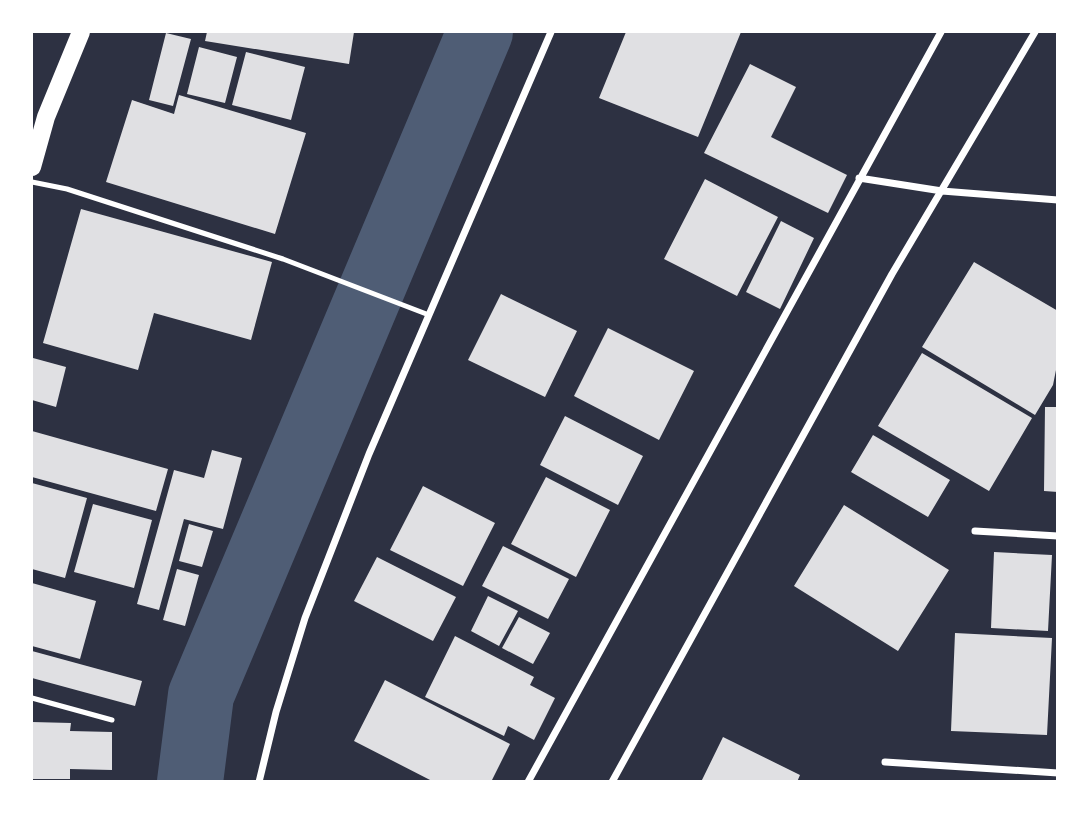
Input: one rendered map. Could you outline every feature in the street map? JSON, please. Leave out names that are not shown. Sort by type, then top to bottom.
[{"type":"main road","points":[[32,167],[46,117],[81,32]]},
{"type":"street","points":[[259,782],[276,712],[305,618],[369,454],[551,32]]},
{"type":"street","points":[[528,782],[941,32]]},
{"type":"street","points":[[612,782],[892,274],[1035,32]]},
{"type":"street","points":[[859,178],[943,191],[1058,200]]},
{"type":"street","points":[[975,531],[1058,536]]},
{"type":"street","points":[[885,762],[1058,773]]},
{"type":"lane","points":[[32,181],[67,189],[283,259],[429,315]]},
{"type":"lane","points":[[32,698],[112,720]]},
{"type":"building","points":[[207,32],[354,32],[349,64],[205,41]]},
{"type":"building","points":[[626,32],[741,32],[698,137],[599,98]]},
{"type":"building","points":[[166,33],[191,39],[173,106],[149,100]]},
{"type":"building","points":[[199,47],[237,57],[225,103],[187,94]]},
{"type":"building","points":[[246,52],[305,67],[291,120],[232,105]]},
{"type":"building","points":[[750,64],[796,87],[771,137],[847,175],[828,213],[704,153]]},
{"type":"building","points":[[179,95],[306,133],[275,234],[106,182],[132,100],[174,114]]},
{"type":"building","points":[[705,179],[778,217],[737,296],[664,259]]},
{"type":"building","points":[[81,209],[272,262],[251,340],[154,313],[138,370],[43,343]]},
{"type":"building","points":[[781,221],[814,238],[780,309],[746,292]]},
{"type":"building","points":[[974,262],[1058,311],[1058,360],[1053,385],[1035,415],[922,347]]},
{"type":"building","points":[[501,294],[577,331],[545,397],[468,360]]},
{"type":"building","points":[[608,328],[694,371],[659,440],[574,396]]},
{"type":"building","points":[[922,353],[1032,418],[989,491],[878,426]]},
{"type":"building","points":[[33,358],[66,367],[56,407],[32,400]]},
{"type":"building","points":[[1045,407],[1058,407],[1058,492],[1044,491]]},
{"type":"building","points":[[565,416],[643,456],[618,505],[540,465]]},
{"type":"building","points":[[32,431],[168,469],[156,511],[32,477]]},
{"type":"building","points":[[873,435],[950,480],[928,517],[851,472]]},
{"type":"building","points":[[212,450],[242,458],[223,529],[184,519],[159,610],[137,604],[174,470],[204,478]]},
{"type":"building","points":[[546,477],[610,510],[576,577],[511,544]]},
{"type":"building","points":[[32,483],[87,498],[65,578],[32,569]]},
{"type":"building","points":[[423,486],[495,523],[463,586],[390,550]]},
{"type":"building","points":[[93,504],[152,520],[134,588],[74,572]]},
{"type":"building","points":[[844,505],[949,570],[898,651],[794,586]]},
{"type":"building","points":[[189,524],[213,531],[202,567],[179,561]]},
{"type":"building","points":[[503,546],[569,579],[548,619],[482,586]]},
{"type":"building","points":[[994,552],[1052,555],[1048,631],[991,628]]},
{"type":"building","points":[[377,557],[456,597],[433,641],[354,601]]},
{"type":"building","points":[[177,569],[199,575],[185,626],[163,620]]},
{"type":"building","points":[[32,583],[96,601],[80,659],[32,646]]},
{"type":"building","points":[[488,596],[518,611],[499,646],[471,631]]},
{"type":"building","points":[[519,617],[550,633],[533,664],[502,648]]},
{"type":"building","points":[[955,633],[1052,638],[1047,735],[951,731]]},
{"type":"building","points":[[455,636],[534,677],[530,685],[555,698],[534,740],[508,726],[504,736],[425,697]]},
{"type":"building","points":[[32,651],[142,681],[135,706],[32,678]]},
{"type":"building","points":[[385,680],[510,744],[491,782],[434,782],[354,741]]},
{"type":"building","points":[[32,722],[71,723],[70,731],[112,732],[112,770],[70,769],[70,779],[32,779]]},
{"type":"building","points":[[723,737],[800,775],[797,782],[701,782]]},
{"type":"waterway","points":[[190,782],[201,695],[480,32]]}]
